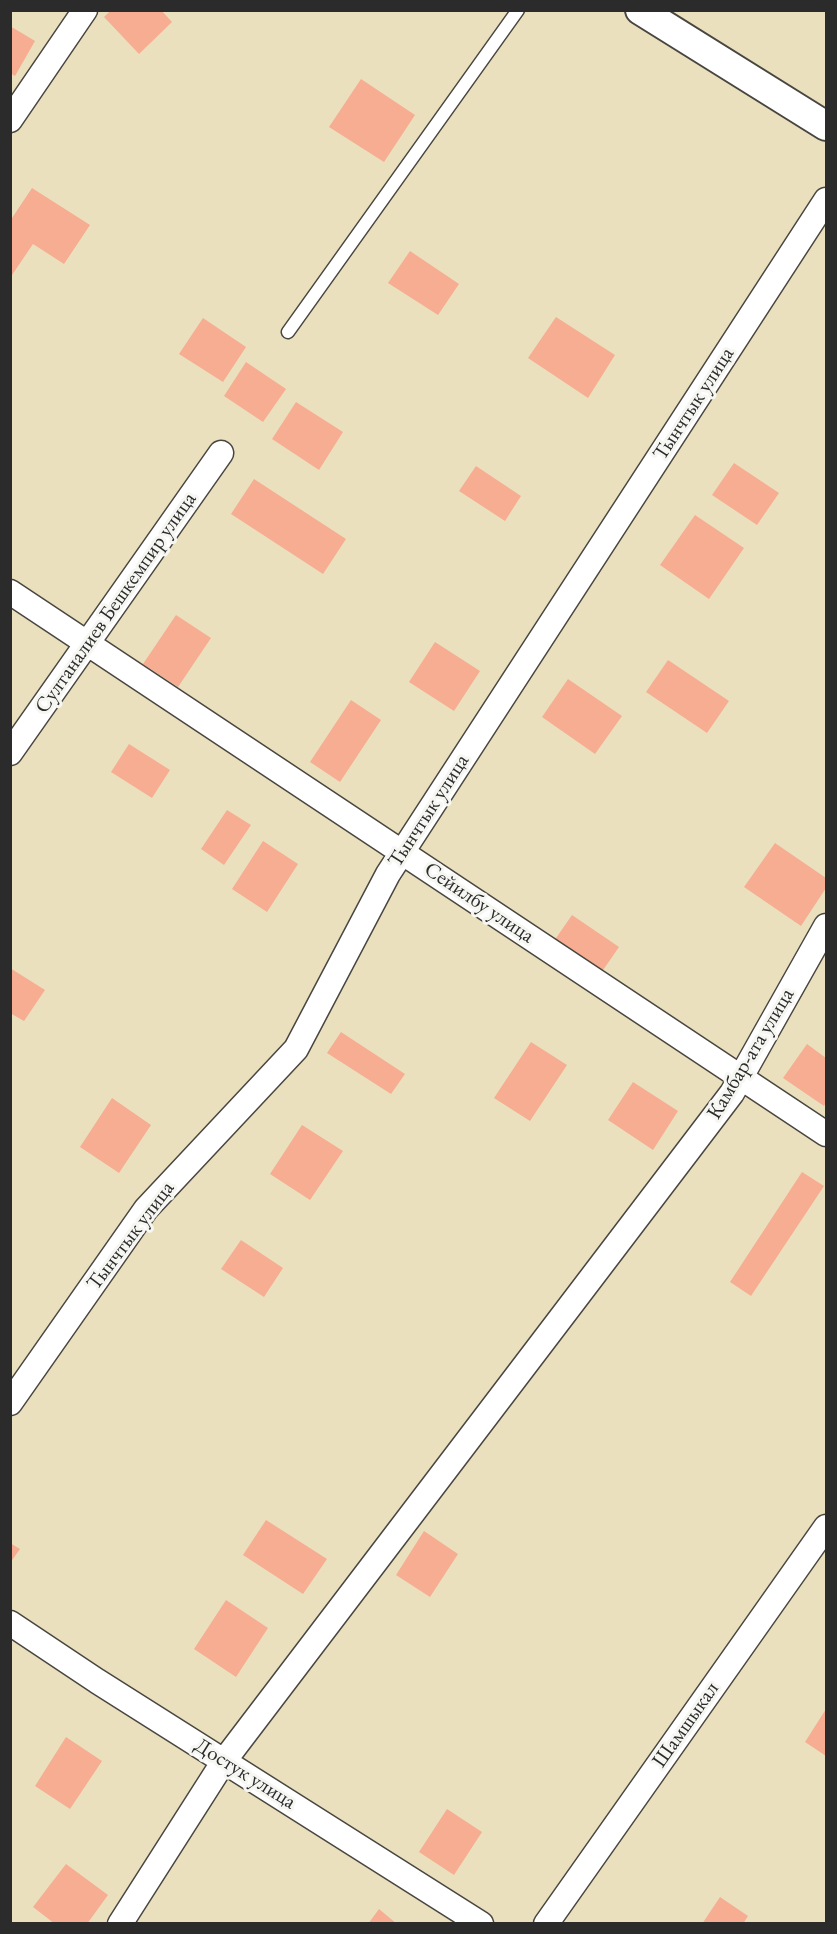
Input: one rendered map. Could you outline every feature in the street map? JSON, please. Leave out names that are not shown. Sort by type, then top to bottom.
[{"type":"street","points":[[10,120],[85,10]]},
{"type":"street","points":[[640,10],[826,126]]},
{"type":"street","name":"Тынчтык улица","points":[[10,1404],[146,1209],[296,1049],[402,852],[826,200]]},
{"type":"street","name":"Султаналиев Бешкемпир улица","points":[[10,753],[221,453]]},
{"type":"street","name":"Сейилбу улица","points":[[10,592],[826,1134]]},
{"type":"street","name":"Камбар-ата улица","points":[[120,1923],[224,1761],[732,1093],[826,926]]},
{"type":"street","name":"Шамшыкал","points":[[546,1923],[826,1527]]},
{"type":"street","name":"Достук улица","points":[[10,1623],[481,1923]]},
{"type":"lane","points":[[288,332],[518,10]]},
{"type":"building","points":[[111,10],[161,10],[172,22],[139,54],[104,17]]},
{"type":"building","points":[[10,26],[35,41],[15,76],[10,73]]},
{"type":"building","points":[[361,79],[415,115],[384,162],[329,127]]},
{"type":"building","points":[[32,188],[90,225],[64,264],[33,244],[10,278],[10,221]]},
{"type":"building","points":[[410,251],[459,284],[438,315],[388,283]]},
{"type":"building","points":[[556,317],[615,355],[588,398],[528,358]]},
{"type":"building","points":[[203,318],[246,347],[223,382],[179,354]]},
{"type":"building","points":[[246,362],[286,389],[263,422],[224,396]]},
{"type":"building","points":[[296,402],[343,432],[319,470],[272,439]]},
{"type":"building","points":[[734,463],[779,493],[757,525],[712,495]]},
{"type":"building","points":[[476,466],[521,496],[505,521],[459,491]]},
{"type":"building","points":[[254,479],[346,539],[323,574],[231,514]]},
{"type":"building","points":[[695,515],[744,548],[709,599],[660,565]]},
{"type":"building","points":[[176,615],[211,638],[178,687],[143,664]]},
{"type":"building","points":[[435,642],[480,671],[454,711],[409,682]]},
{"type":"building","points":[[668,660],[729,701],[707,733],[646,692]]},
{"type":"building","points":[[568,679],[622,716],[595,754],[542,717]]},
{"type":"building","points":[[351,700],[381,720],[340,782],[310,762]]},
{"type":"building","points":[[129,744],[170,770],[152,798],[111,772]]},
{"type":"building","points":[[227,810],[251,825],[224,865],[201,849]]},
{"type":"building","points":[[263,841],[298,864],[267,912],[232,889]]},
{"type":"building","points":[[775,843],[826,878],[826,888],[801,926],[744,887]]},
{"type":"building","points":[[572,915],[619,947],[601,973],[554,941]]},
{"type":"building","points":[[10,968],[45,990],[24,1021],[10,1013]]},
{"type":"building","points":[[341,1032],[405,1074],[391,1094],[327,1053]]},
{"type":"building","points":[[531,1042],[567,1065],[530,1121],[494,1098]]},
{"type":"building","points":[[807,1044],[826,1058],[826,1102],[824,1106],[783,1078]]},
{"type":"building","points":[[633,1082],[678,1111],[653,1150],[608,1120]]},
{"type":"building","points":[[112,1098],[151,1125],[119,1173],[80,1147]]},
{"type":"building","points":[[302,1125],[343,1151],[310,1200],[270,1174]]},
{"type":"building","points":[[802,1172],[824,1186],[751,1296],[730,1282]]},
{"type":"building","points":[[241,1240],[283,1268],[264,1297],[221,1269]]},
{"type":"building","points":[[266,1520],[327,1559],[303,1594],[243,1555]]},
{"type":"building","points":[[424,1531],[458,1554],[430,1597],[396,1575]]},
{"type":"building","points":[[10,1543],[20,1549],[10,1563]]},
{"type":"building","points":[[226,1600],[268,1628],[236,1677],[194,1649]]},
{"type":"building","points":[[826,1709],[826,1756],[805,1742]]},
{"type":"building","points":[[66,1737],[102,1761],[70,1809],[35,1786]]},
{"type":"building","points":[[447,1809],[482,1832],[454,1875],[419,1852]]},
{"type":"building","points":[[66,1864],[108,1895],[87,1924],[55,1924],[33,1907]]},
{"type":"building","points":[[720,1897],[748,1916],[743,1924],[702,1924]]},
{"type":"building","points":[[379,1909],[397,1924],[368,1924]]}]
